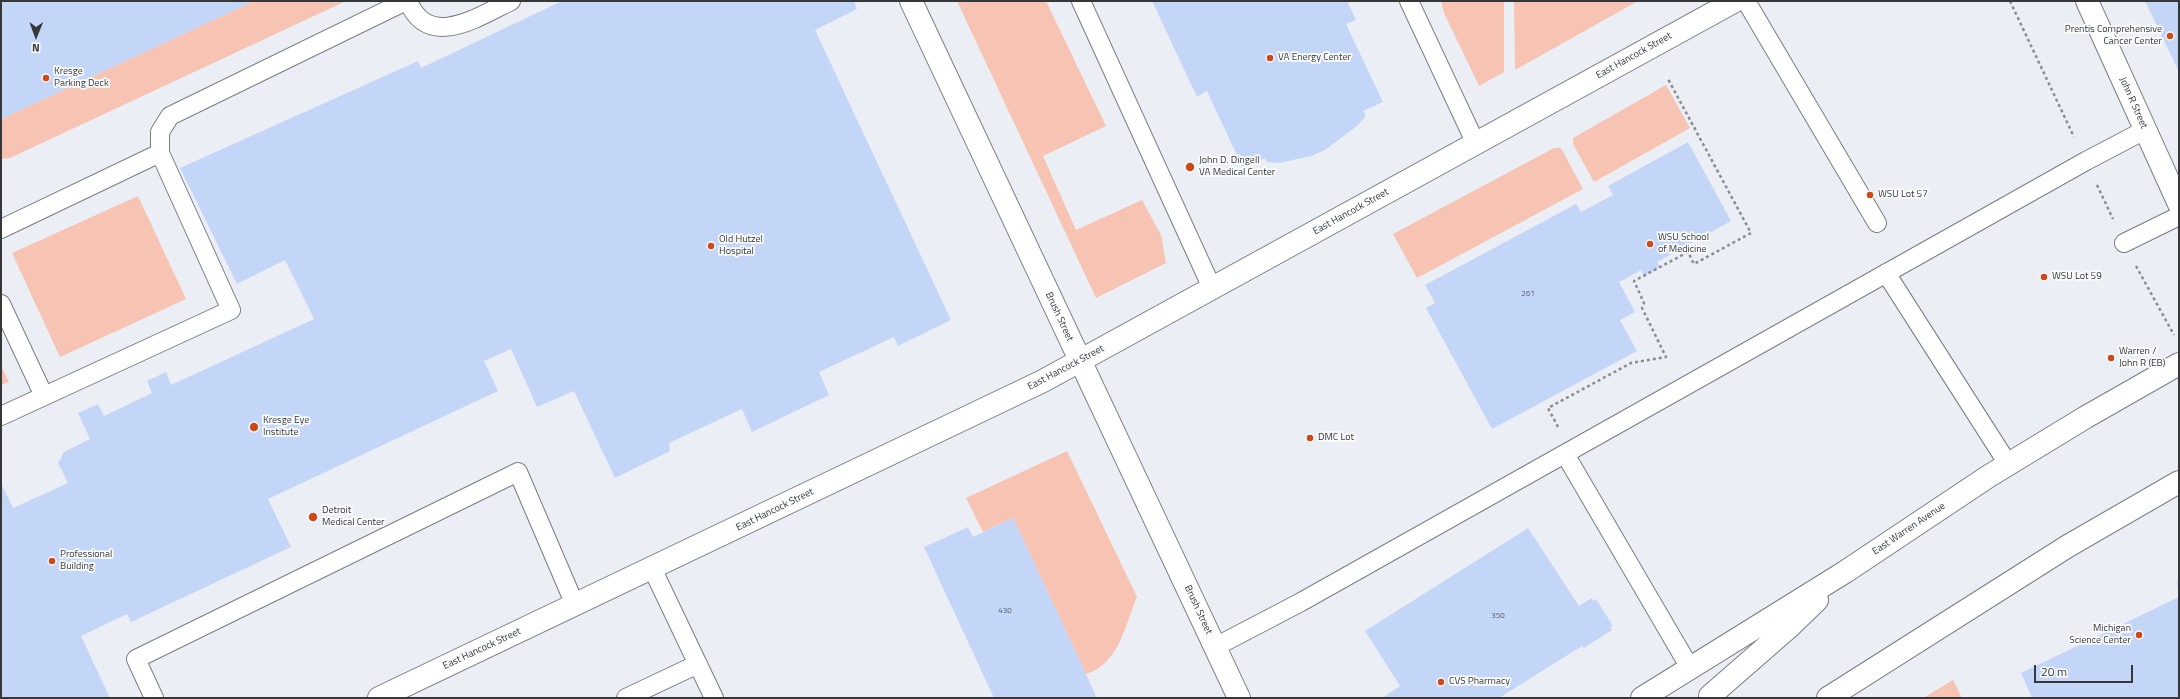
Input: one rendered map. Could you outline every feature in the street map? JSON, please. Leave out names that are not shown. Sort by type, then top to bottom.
[{"type":"street","name":"Brush Street","points":[[911,1],[1239,698]]},
{"type":"street","name":"East Hancock Street","points":[[379,698],[1043,382],[1735,1]]},
{"type":"street","name":"John R Street","points":[[2087,1],[2179,204]]},
{"type":"street","name":"East Warren Avenue","points":[[1642,698],[1845,572],[2008,464],[2179,364]]},
{"type":"street","points":[[1828,698],[2048,559],[2179,482]]},
{"type":"street","points":[[1710,698],[1710,696],[1788,628],[1845,572]]},
{"type":"lane","points":[[1,416],[231,310],[160,153],[160,132],[170,116],[407,1],[420,18],[431,25],[445,28],[458,26],[511,1]]},
{"type":"lane","points":[[1081,1],[1212,288]]},
{"type":"lane","points":[[1409,1],[1476,144]]},
{"type":"lane","points":[[1746,1],[1877,223]]},
{"type":"lane","points":[[1215,647],[1301,602],[1886,273],[2145,130]]},
{"type":"lane","points":[[1,229],[160,153]]},
{"type":"lane","points":[[2124,243],[2179,216]]},
{"type":"lane","points":[[1886,273],[2008,464]]},
{"type":"lane","points":[[1,304],[44,396]]},
{"type":"lane","points":[[1568,452],[1690,668]]},
{"type":"lane","points":[[154,698],[136,659],[518,472],[575,605]]},
{"type":"lane","points":[[652,568],[714,698]]},
{"type":"lane","points":[[626,698],[698,664]]},
{"type":"path","points":[[1568,452],[1548,408],[1631,363],[1666,357],[1642,308],[1644,303],[1634,281],[1688,252],[1694,264],[1751,233],[1668,80]]},
{"type":"shaded area","points":[[254,1],[346,1],[10,158],[1,159],[1,119]]},
{"type":"shaded area","points":[[957,1],[1046,1],[1106,126],[1043,156],[1076,230],[1142,200],[1161,235],[1166,263],[1096,298]]},
{"type":"shaded area","points":[[1441,1],[1504,1],[1504,72],[1479,86],[1444,13]]},
{"type":"shaded area","points":[[1514,1],[1638,1],[1515,70]]},
{"type":"shaded area","points":[[1666,85],[1690,128],[1594,182],[1573,144],[1573,138]]},
{"type":"shaded area","points":[[1554,148],[1561,148],[1583,189],[1417,278],[1393,234]]},
{"type":"shaded area","points":[[138,196],[186,299],[60,357],[12,253]]},
{"type":"shaded area","points":[[1,365],[9,382],[1,385]]},
{"type":"shaded area","points":[[1067,451],[1137,597],[1124,631],[1113,653],[1106,662],[1097,669],[1086,674],[1013,518],[983,532],[966,498]]},
{"type":"shaded area","points":[[1953,680],[1962,698],[1923,698]]},
{"type":"building","name":"Kresge Parking Deck","points":[[1,1],[254,1],[1,119]]},
{"type":"building","name":"Old Hutzel Hospital","points":[[562,1],[854,1],[857,9],[815,30],[951,320],[898,346],[894,337],[819,372],[829,395],[752,432],[742,409],[669,443],[670,451],[615,478],[574,391],[537,407],[511,349],[484,361],[498,391],[268,499],[291,547],[131,622],[127,614],[81,636],[110,698],[1,698],[1,483],[13,508],[68,483],[58,463],[64,452],[90,439],[78,413],[98,404],[104,416],[152,393],[147,381],[166,372],[171,385],[314,319],[285,260],[237,284],[180,168],[418,61],[421,68]]},
{"type":"building","name":"VA Energy Center","points":[[1152,1],[1347,1],[1356,20],[1346,24],[1383,102],[1363,111],[1366,116],[1357,126],[1325,150],[1311,156],[1279,163],[1267,162],[1265,158],[1243,168],[1207,91],[1197,97]]},
{"type":"building","name":"Prentis Comprehensive Cancer Center","points":[[2145,1],[2179,1],[2179,72]]},
{"type":"building","points":[[1688,142],[1731,221],[1657,262],[1660,267],[1644,276],[1641,270],[1619,282],[1635,312],[1620,320],[1637,351],[1492,429],[1426,308],[1435,303],[1425,285],[1576,204],[1581,212],[1613,195],[1608,186]]},
{"type":"building","points":[[1013,518],[1097,698],[994,698],[924,547],[968,527],[973,537]]},
{"type":"building","name":"CVS Pharmacy","points":[[1528,528],[1579,606],[1592,598],[1593,601],[1596,599],[1613,626],[1610,627],[1612,630],[1584,648],[1582,646],[1499,698],[1382,698],[1400,686],[1365,631]]},
{"type":"building","points":[[2179,577],[2179,589],[2178,589],[2177,581]]},
{"type":"building","name":"Michigan Science Center","points":[[2179,597],[2179,698],[2032,698],[2021,673]]},
{"type":"place","name":"Prentis Comprehensive Cancer Center","points":[[2170,36]]},
{"type":"place","name":"VA Energy Center","points":[[1270,58]]},
{"type":"place","name":"Kresge Parking Deck","points":[[46,78]]},
{"type":"place","name":"John D. Dingell VA Medical Center","points":[[1190,167]]},
{"type":"place","name":"WSU Lot 57","points":[[1870,195]]},
{"type":"place","name":"WSU School of Medicine","points":[[1650,244]]},
{"type":"place","name":"Old Hutzel Hospital","points":[[711,246]]},
{"type":"place","name":"WSU Lot 59","points":[[2044,277]]},
{"type":"place","name":"Warren / John R (EB)","points":[[2111,358]]},
{"type":"place","name":"Kresge Eye Institute","points":[[254,427]]},
{"type":"place","name":"DMC Lot","points":[[1310,438]]},
{"type":"place","name":"Detroit Medical Center","points":[[313,517]]},
{"type":"place","name":"Professional Building","points":[[52,561]]},
{"type":"place","name":"Michigan Science Center","points":[[2139,635]]},
{"type":"place","name":"CVS Pharmacy","points":[[1441,682]]}]
